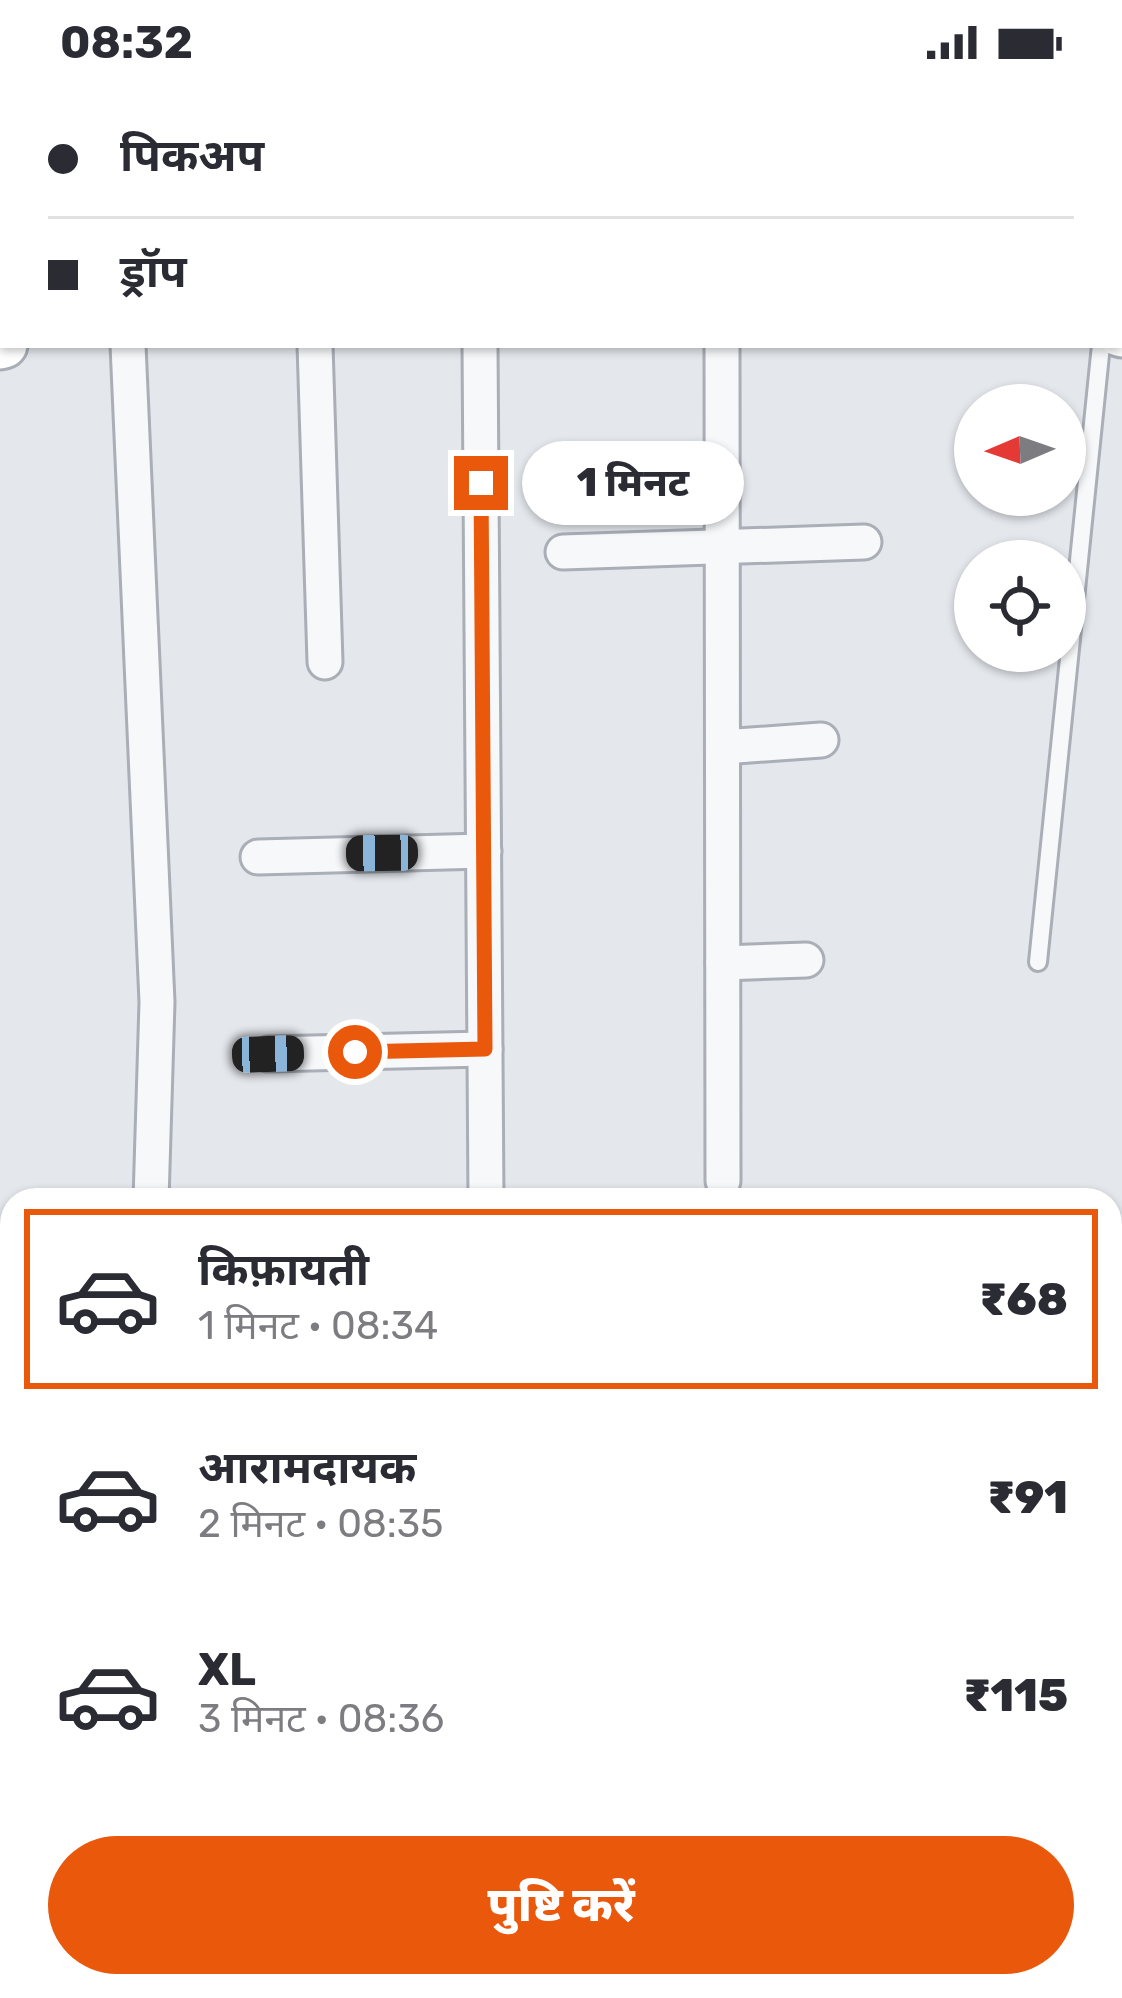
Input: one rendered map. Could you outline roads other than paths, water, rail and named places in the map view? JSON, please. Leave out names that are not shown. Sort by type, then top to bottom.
[{"type":"street","points":[[128,348],[157,1002],[151,1188]]},
{"type":"street","points":[[316,348],[325,662]]},
{"type":"street","points":[[480,348],[486,1188]]},
{"type":"street","points":[[722,348],[723,1181]]},
{"type":"street","points":[[563,552],[864,542]]},
{"type":"street","points":[[723,747],[821,740]]},
{"type":"street","points":[[258,856],[484,851]]},
{"type":"street","points":[[723,963],[806,960]]},
{"type":"street","points":[[268,1054],[485,1049]]},
{"type":"lane","points":[[1038,962],[1101,348]]}]
